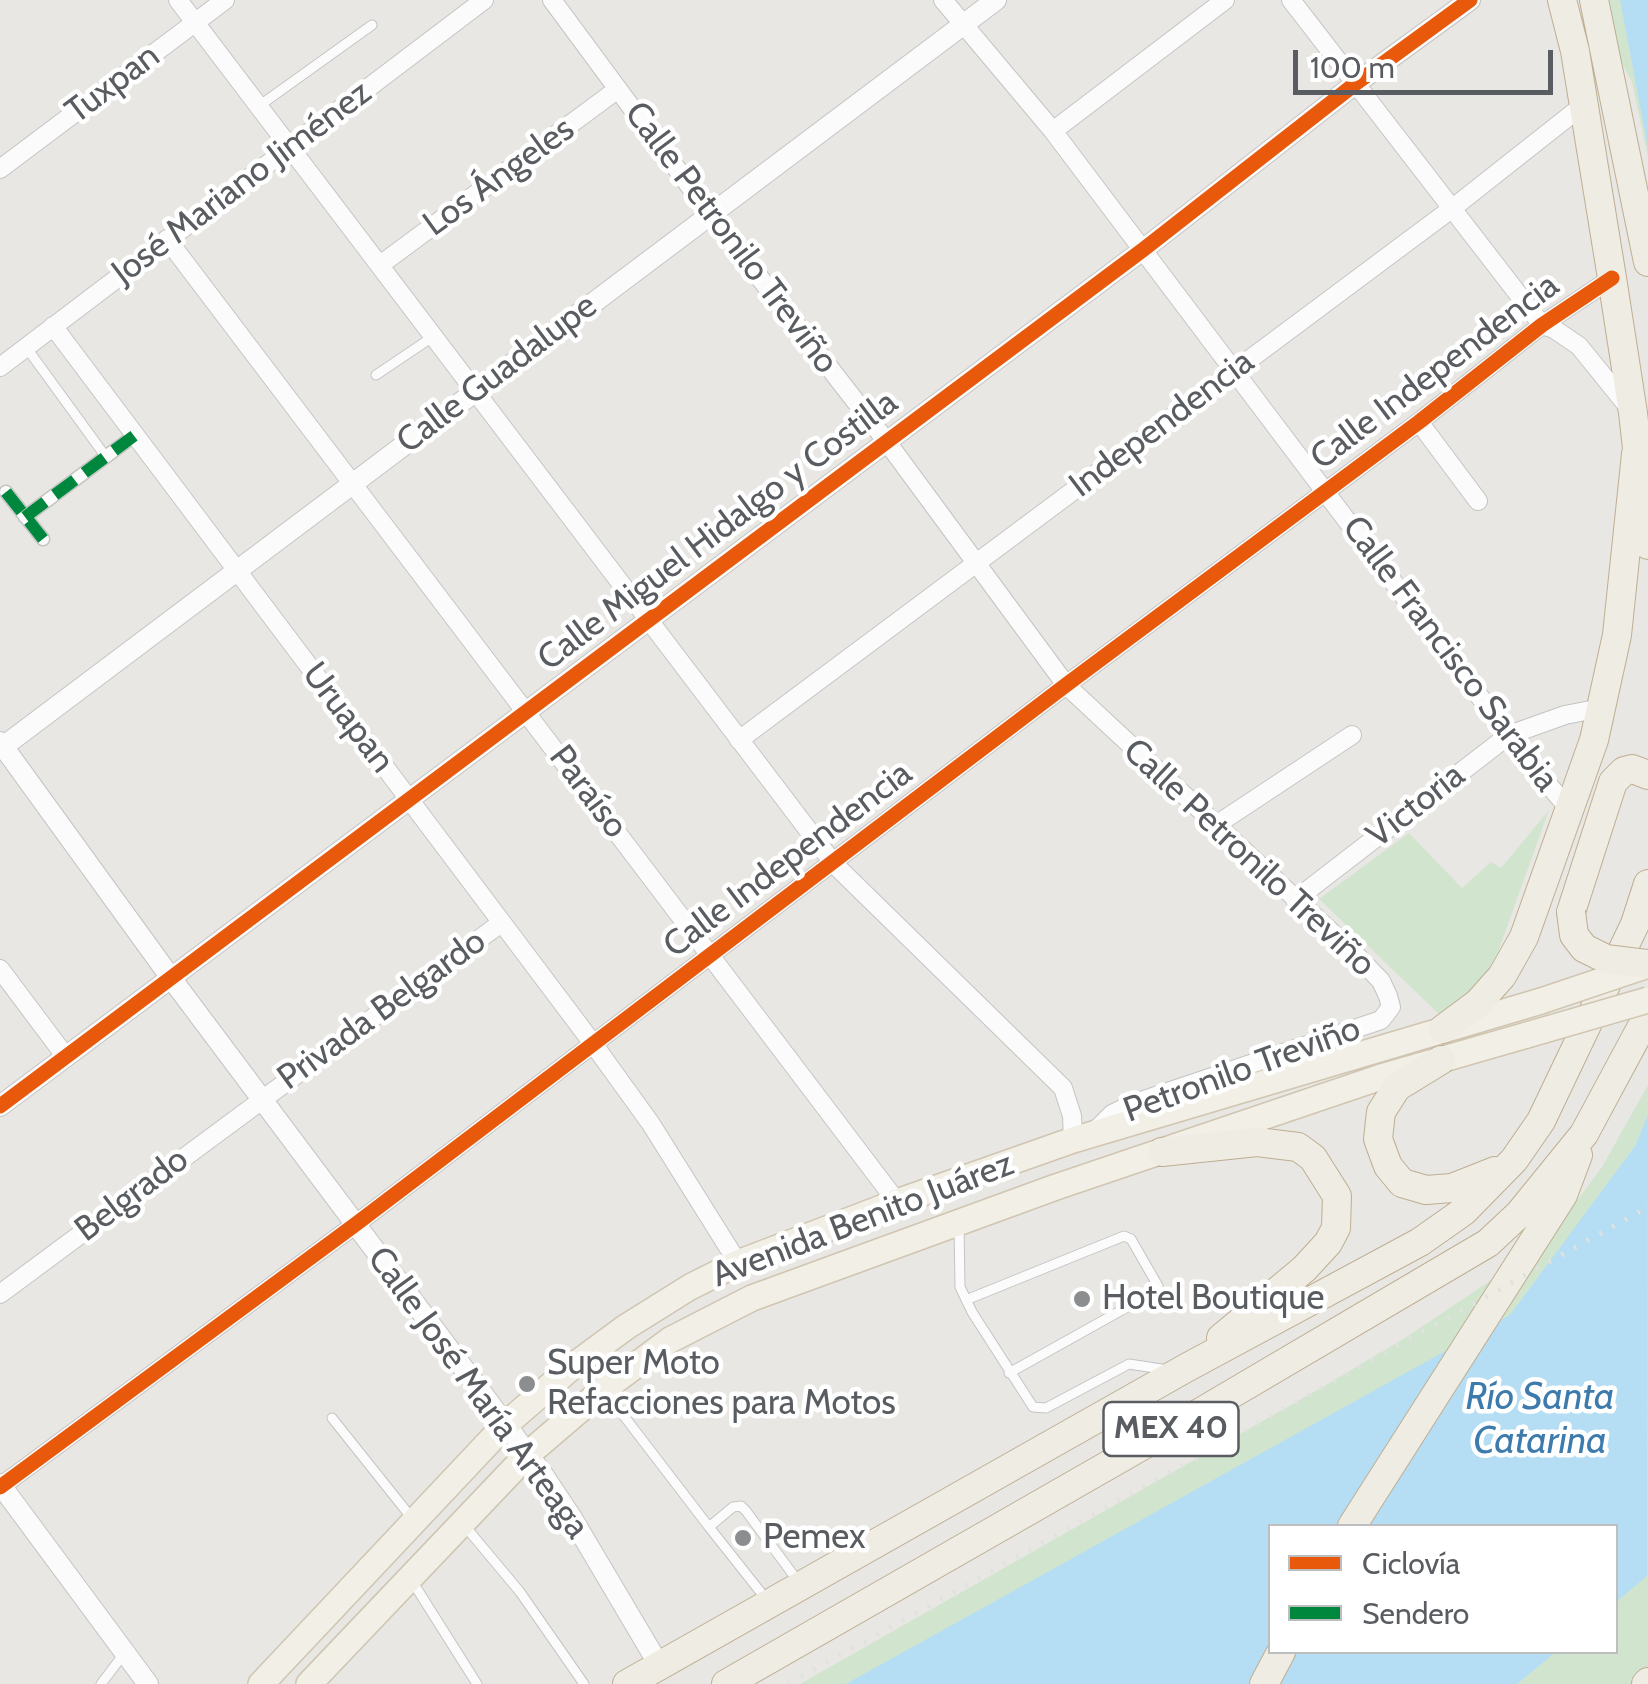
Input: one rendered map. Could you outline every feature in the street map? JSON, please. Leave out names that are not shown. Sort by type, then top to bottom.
[{"type":"highway","points":[[1594,0],[1648,262]]},
{"type":"highway","points":[[1558,1],[1575,51],[1633,413],[1648,545]]},
{"type":"highway","points":[[1443,1029],[1478,1004],[1502,976],[1524,938],[1570,810],[1601,708],[1616,635],[1636,454]]},
{"type":"highway","points":[[1648,775],[1624,771],[1612,782],[1571,912],[1574,935],[1584,948],[1606,959],[1648,965]]},
{"type":"highway","name":"MEX 40","points":[[627,1684],[1182,1370],[1420,1242],[1464,1211],[1514,1160],[1541,1121],[1635,924],[1648,884]]},
{"type":"highway","name":"MEX 40","points":[[726,1684],[1488,1243],[1519,1214],[1584,1134],[1648,1016]]},
{"type":"highway","points":[[1442,1060],[1397,1087],[1388,1098],[1381,1112],[1378,1140],[1388,1166],[1402,1183],[1439,1190],[1481,1178],[1514,1160]]},
{"type":"highway","points":[[1353,1524],[1564,1196],[1584,1134]]},
{"type":"highway","points":[[1162,1152],[1257,1142],[1298,1147],[1313,1158],[1337,1196],[1336,1228],[1328,1243],[1304,1269],[1182,1370]]},
{"type":"highway","points":[[1264,1684],[1280,1654]]},
{"type":"main road","name":"Avenida Benito Juárez","points":[[261,1684],[506,1424],[626,1327],[738,1263],[1083,1137],[1232,1095],[1648,965]]},
{"type":"main road","name":"Avenida Benito Juárez","points":[[310,1684],[528,1454],[604,1389],[670,1340],[752,1298],[1056,1186],[1381,1077],[1648,1000]]},
{"type":"main road","points":[[1056,1186],[1083,1137]]},
{"type":"street","points":[[178,0],[834,864],[1049,1072],[1063,1088],[1083,1137]]},
{"type":"street","name":"Tuxpan","points":[[0,169],[226,0]]},
{"type":"street","name":"José Mariano Jiménez","points":[[9,354],[53,326],[484,0]]},
{"type":"street","name":"Calle Petronilo Treviño","points":[[552,0],[1066,685],[1381,982],[1391,1007]]},
{"type":"street","name":"Calle Francisco Sarabia","points":[[943,0],[1053,130],[1508,734],[1570,810]]},
{"type":"street","points":[[963,24],[968,0]]},
{"type":"street","name":"Calle Guadalupe","points":[[1,746],[996,0]]},
{"type":"street","points":[[1053,130],[1224,0]]},
{"type":"street","points":[[1291,0],[1542,325],[1579,346],[1633,413]]},
{"type":"street","name":"Calle Miguel Hidalgo y Costilla","points":[[0,1106],[1470,0]]},
{"type":"street","name":"Los Ángeles","points":[[380,265],[618,89]]},
{"type":"street","name":"Independencia","points":[[740,740],[1454,207],[1582,106]]},
{"type":"street","name":"Paraíso","points":[[168,239],[897,1202]]},
{"type":"street","name":"Calle Independencia","points":[[1,1486],[594,1045],[1542,325],[1612,278]]},
{"type":"street","name":"Uruapan","points":[[53,326],[594,1045],[650,1124],[738,1263]]},
{"type":"street","points":[[1419,422],[1478,501]]},
{"type":"street","points":[[25,517],[135,435]]},
{"type":"street","points":[[6,492],[43,540]]},
{"type":"street","name":"Victoria","points":[[1295,900],[1508,734],[1601,708]]},
{"type":"street","points":[[1216,825],[1352,735]]},
{"type":"street","name":"Calle José María Arteaga","points":[[1,746],[528,1454],[572,1518],[659,1665]]},
{"type":"street","name":"Privada Belgardo","points":[[263,1097],[501,922]]},
{"type":"street","points":[[0,969],[66,1057]]},
{"type":"street","name":"Petronilo Treviño","points":[[1083,1137],[1132,1104],[1381,1020],[1391,1007]]},
{"type":"street","name":"Belgrado","points":[[0,1294],[263,1097]]},
{"type":"street","points":[[1,1486],[148,1684]]},
{"type":"lane","points":[[260,106],[372,25]]},
{"type":"lane","points":[[376,375],[434,336]]},
{"type":"lane","points":[[9,354],[106,457]]},
{"type":"lane","points":[[959,1222],[960,1287],[1033,1407],[1046,1408],[1129,1364],[1182,1370]]},
{"type":"lane","points":[[966,1300],[1124,1236],[1131,1240],[1158,1286],[1156,1291],[1010,1373]]},
{"type":"lane","points":[[604,1389],[769,1603]]},
{"type":"lane","points":[[332,1418],[414,1522]]},
{"type":"lane","points":[[708,1527],[729,1509],[741,1506],[802,1586]]},
{"type":"lane","points":[[462,1523],[520,1592],[584,1684]]},
{"type":"lane","points":[[410,1578],[477,1684]]},
{"type":"lane","points":[[101,1684],[125,1652]]},
{"type":"green space","points":[[1608,0],[1648,0],[1648,157],[1632,82],[1621,61]]},
{"type":"green space","points":[[1549,810],[1498,952],[1480,985],[1442,1017],[1319,899],[1409,833],[1462,888],[1491,862],[1501,868]]},
{"type":"green space","name":"Río Santa Catarina","points":[[1648,1085],[1648,1680],[1644,1684],[800,1684],[1408,1336],[1506,1270],[1561,1222],[1602,1167]]},
{"type":"water","points":[[1620,0],[1648,0],[1648,148]]},
{"type":"water","name":"Río Santa Catarina","points":[[1648,1115],[1647,1576],[1618,1600],[1618,1524],[1268,1524],[1268,1654],[1554,1654],[1517,1684],[846,1684],[1510,1315],[1635,1146]]},
{"type":"railway","points":[[788,1684],[1648,1207]]},
{"type":"marked path","points":[[25,517],[135,435]]},
{"type":"marked path","points":[[6,492],[43,539]]},
{"type":"cycle path","points":[[0,1106],[1470,0]]},
{"type":"cycle path","points":[[0,1487],[356,1224],[1419,422],[1542,325],[1612,278]]},
{"type":"place","name":"Hotel Boutique","points":[[1082,1299]]},
{"type":"place","name":"Super Moto Refacciones para Motos","points":[[527,1384]]},
{"type":"place","name":"Pemex","points":[[743,1538]]}]
